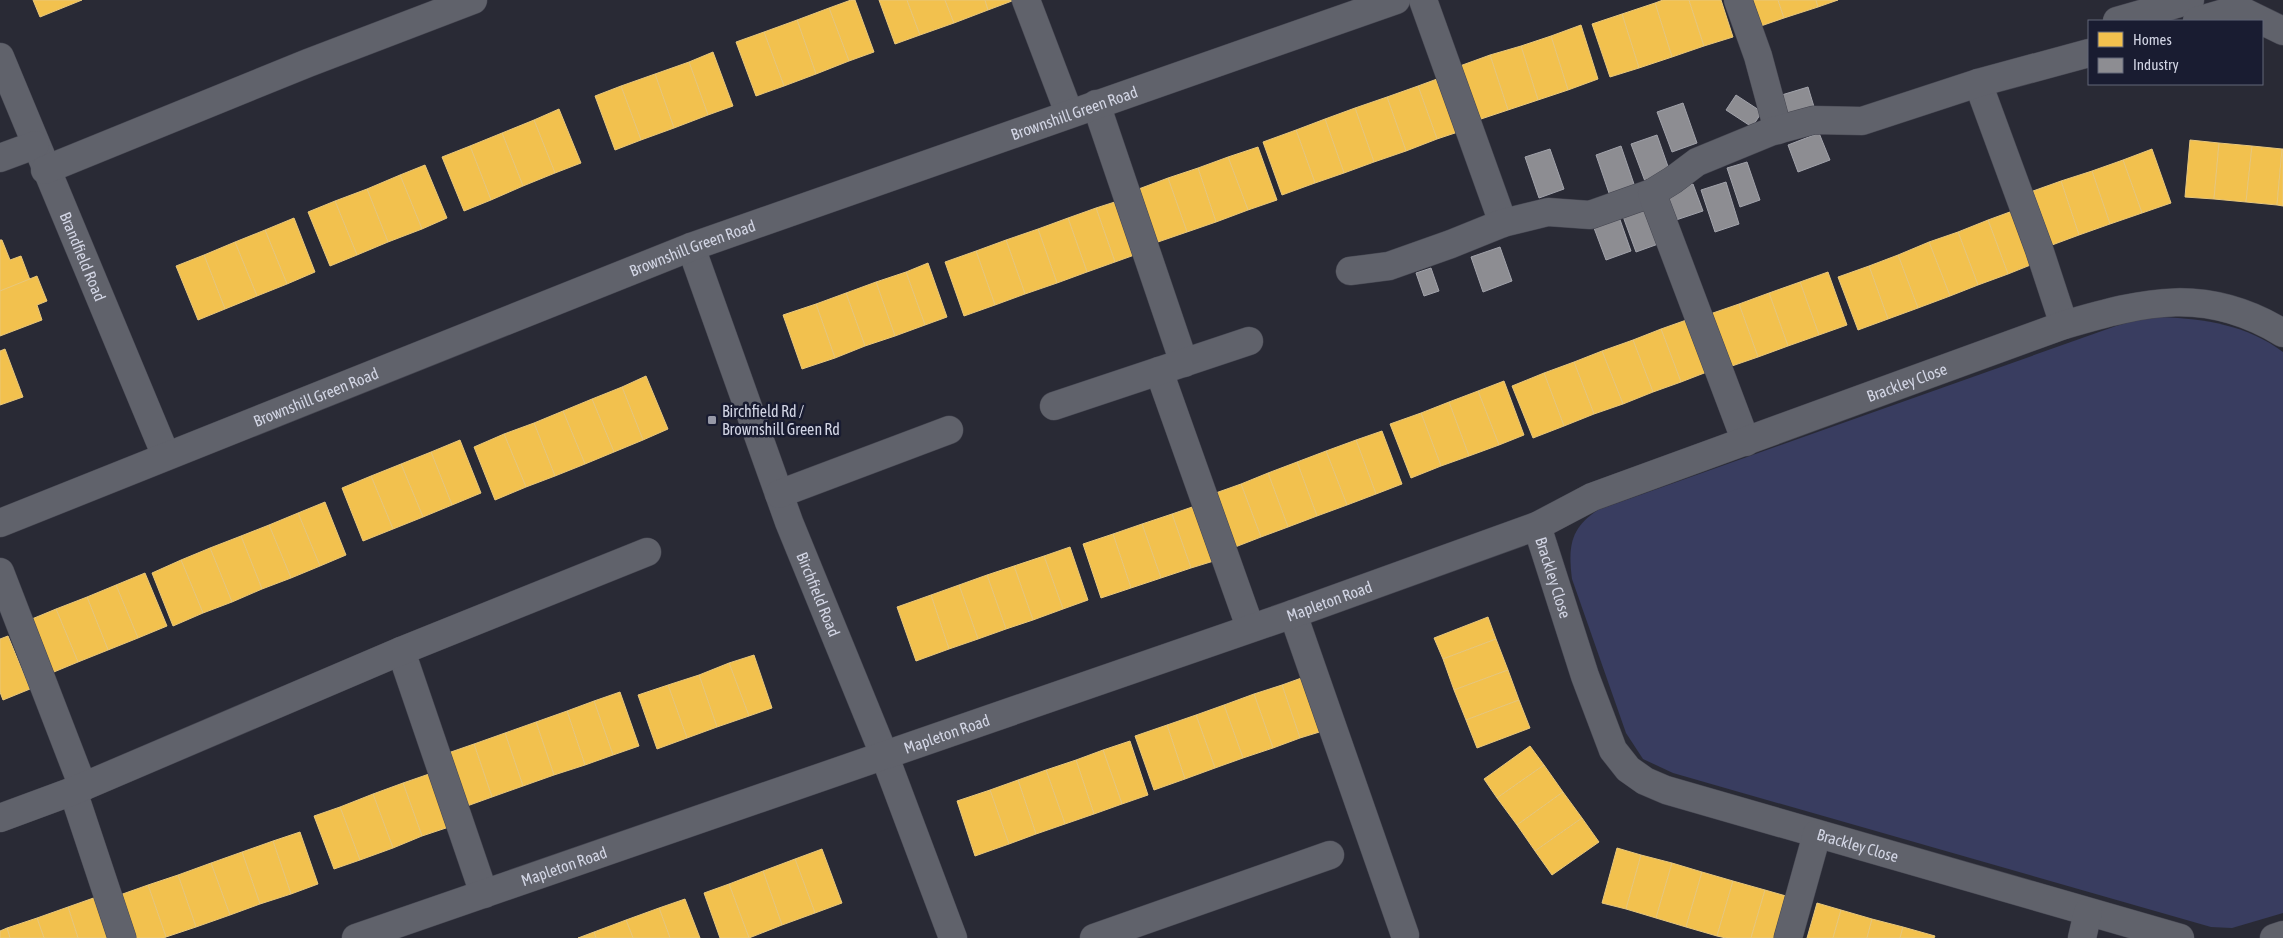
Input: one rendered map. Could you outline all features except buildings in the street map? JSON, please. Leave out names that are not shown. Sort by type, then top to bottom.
[{"type":"street","points":[[46,170],[308,63],[473,0]]},
{"type":"street","points":[[1026,0],[1069,113]]},
{"type":"street","name":"Brownshill Green Road","points":[[0,524],[691,246],[1396,0]]},
{"type":"street","points":[[1423,0],[1503,223]]},
{"type":"street","points":[[1738,0],[1758,56],[1778,130]]},
{"type":"street","points":[[2122,20],[2193,6],[2238,9],[2260,20]]},
{"type":"street","points":[[2263,21],[2283,31]]},
{"type":"street","points":[[1350,271],[1389,266],[1503,223],[1548,212],[1590,215],[1652,193],[1674,180],[1697,162],[1778,130],[1814,120],[1862,121],[1978,83],[2088,53]]},
{"type":"street","name":"Brandfield Road","points":[[0,57],[166,456]]},
{"type":"street","points":[[1978,83],[2039,249],[2064,325]]},
{"type":"street","points":[[1096,104],[1250,627]]},
{"type":"street","points":[[0,158],[35,145]]},
{"type":"street","points":[[1652,193],[1746,442]]},
{"type":"street","name":"Birchfield Road","points":[[691,246],[779,494],[885,757],[953,938]]},
{"type":"street","name":"Brackley Close","points":[[2180,938],[1666,790],[1645,781],[1628,769],[1613,750],[1599,717],[1537,526],[1592,497],[2064,325],[2138,306],[2167,302],[2198,302],[2261,320],[2283,333]]},
{"type":"street","points":[[1054,406],[1249,341]]},
{"type":"street","points":[[779,494],[949,430]]},
{"type":"street","name":"Mapleton Road","points":[[356,938],[885,757],[1537,526]]},
{"type":"street","points":[[0,818],[78,789],[401,650],[647,552]]},
{"type":"street","points":[[0,572],[78,789],[122,938]]},
{"type":"street","points":[[1293,614],[1405,935]]},
{"type":"street","points":[[401,650],[484,894]]},
{"type":"street","points":[[1788,938],[1817,834]]},
{"type":"street","points":[[1094,938],[1330,855]]},
{"type":"street","points":[[2082,938],[2088,912]]},
{"type":"street","points":[[2274,938],[2283,935]]},
{"type":"shaded area","points":[[2162,317],[2225,325],[2255,335],[2283,352],[2283,913],[2232,928],[2211,927],[1673,773],[1643,759],[1626,733],[1572,579],[1570,557],[1573,539],[1576,531],[1589,517],[1598,510],[2116,326],[2137,320]]},
{"type":"place","name":"Birchfield Rd / Brownshill Green Rd","points":[[712,420]]}]
